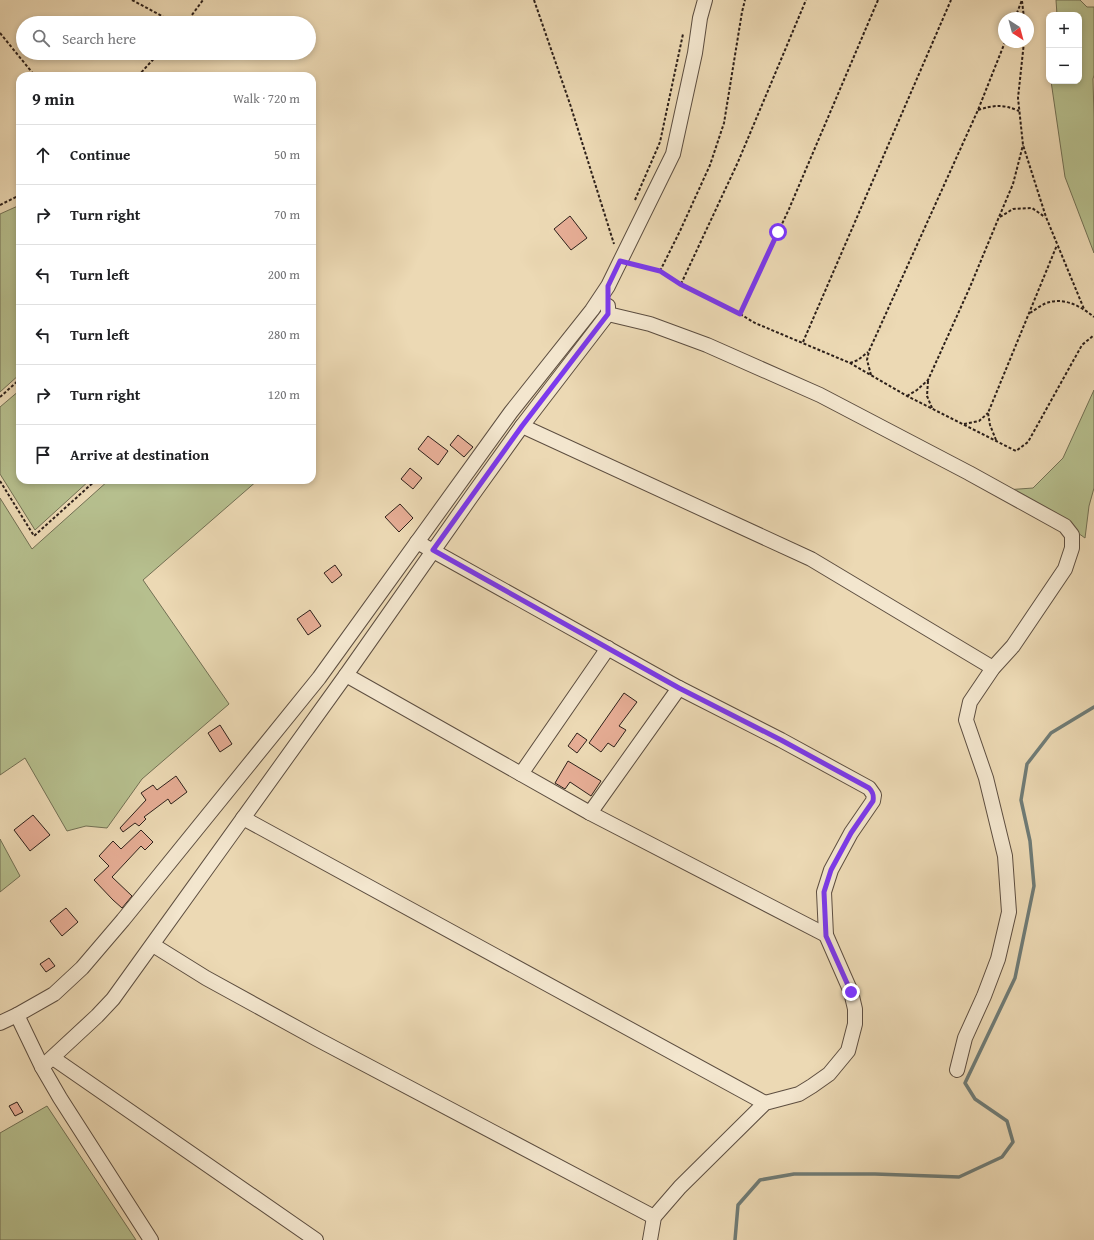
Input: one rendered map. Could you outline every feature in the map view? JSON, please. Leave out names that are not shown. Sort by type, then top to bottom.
[{"type":"street","points":[[0,1023],[54,994],[82,968],[118,926],[319,678],[511,412],[574,335],[608,286],[673,154],[696,53],[700,18],[705,0]]},
{"type":"street","points":[[47,1062],[113,999],[153,945],[522,426],[608,314],[608,286]]},
{"type":"street","points":[[608,314],[650,324],[707,345],[820,395],[969,473],[1064,526],[1072,535],[1072,548],[1065,569],[1013,646],[993,668],[970,702],[966,720],[986,778],[1005,856],[1009,912],[998,959],[984,996],[965,1038],[956,1070]]},
{"type":"street","points":[[522,426],[811,559],[993,668]]},
{"type":"street","points":[[417,542],[679,688],[781,740],[869,788],[874,795],[873,801],[851,833],[831,870],[824,892],[826,936],[851,992],[855,1009],[856,1024],[848,1051],[829,1074],[812,1086],[799,1094],[765,1103],[680,1187],[654,1217],[650,1240]]},
{"type":"street","points":[[521,774],[608,648]]},
{"type":"street","points":[[346,675],[590,813],[826,936]]},
{"type":"street","points":[[590,813],[679,688]]},
{"type":"street","points":[[243,818],[765,1103]]},
{"type":"street","points":[[153,945],[206,978],[317,1039],[654,1217]]},
{"type":"street","points":[[17,1015],[47,1062],[64,1104],[151,1240]]},
{"type":"street","points":[[47,1062],[316,1240]]},
{"type":"path","points":[[132,0],[162,16]]},
{"type":"path","points":[[191,16],[203,0]]},
{"type":"path","points":[[534,0],[570,104],[615,246],[618,239]]},
{"type":"path","points":[[660,271],[710,165],[724,124],[745,0]]},
{"type":"path","points":[[680,284],[738,162],[806,0]]},
{"type":"path","points":[[740,314],[789,209],[878,0]]},
{"type":"path","points":[[803,342],[951,0]]},
{"type":"path","points":[[1017,12],[1022,0]]},
{"type":"path","points":[[1022,0],[1023,12]]},
{"type":"path","points":[[633,204],[660,142],[684,31]]},
{"type":"path","points":[[0,33],[16,53]]},
{"type":"path","points":[[871,375],[867,360],[869,351],[978,110],[1003,48]]},
{"type":"path","points":[[1023,48],[1018,98],[1022,145],[1046,217],[1084,309]]},
{"type":"path","points":[[22,60],[32,72]]},
{"type":"path","points":[[142,72],[153,60]]},
{"type":"path","points":[[978,110],[992,105],[1008,106],[1019,111]]},
{"type":"path","points":[[933,409],[927,396],[928,380],[970,287],[999,217],[1012,184],[1022,145]]},
{"type":"path","points":[[0,205],[16,197]]},
{"type":"path","points":[[999,217],[1013,209],[1032,208],[1046,217]]},
{"type":"path","points":[[964,424],[979,421],[988,414],[1057,245]]},
{"type":"path","points":[[620,261],[660,271],[680,284],[755,323],[850,363],[907,396],[1016,451],[1028,442],[1082,345],[1094,335]]},
{"type":"path","points":[[1029,313],[1050,302],[1068,302],[1084,309],[1094,317]]},
{"type":"path","points":[[850,363],[858,360],[869,351]]},
{"type":"path","points":[[907,396],[917,390],[928,380]]},
{"type":"path","points":[[0,397],[16,383]]},
{"type":"path","points":[[988,414],[990,425],[996,441]]},
{"type":"path","points":[[0,481],[34,536],[92,484]]},
{"type":"green space","points":[[1056,0],[1080,0],[1087,7],[1094,7],[1094,253],[1065,177],[1051,84],[1082,84],[1082,12],[1057,12]]},
{"type":"green space","points":[[16,207],[16,378],[0,392],[0,214]]},
{"type":"green space","points":[[1094,390],[1094,488],[1089,506],[1085,538],[1071,528],[1005,490],[1033,488],[1063,458]]},
{"type":"green space","points":[[16,393],[16,484],[86,484],[35,530],[0,474],[0,407]]},
{"type":"green space","points":[[105,484],[253,484],[143,580],[229,704],[142,779],[107,828],[86,826],[67,831],[25,758],[0,775],[0,498],[32,549]]},
{"type":"green space","points":[[0,839],[20,876],[0,892]]},
{"type":"green space","points":[[47,1106],[136,1240],[0,1240],[0,1133]]},
{"type":"building","points":[[570,216],[587,238],[571,250],[554,229]]},
{"type":"building","points":[[458,435],[473,447],[464,457],[450,445]]},
{"type":"building","points":[[428,436],[448,451],[438,465],[418,449]]},
{"type":"building","points":[[410,468],[422,478],[413,489],[401,479]]},
{"type":"building","points":[[400,504],[413,518],[399,532],[385,517]]},
{"type":"building","points":[[335,565],[342,575],[332,583],[324,573]]},
{"type":"building","points":[[310,610],[321,626],[308,635],[297,619]]},
{"type":"building","points":[[624,693],[637,702],[619,726],[626,730],[614,747],[608,743],[601,752],[589,743]]},
{"type":"building","points":[[220,725],[232,744],[220,752],[208,733]]},
{"type":"building","points":[[577,733],[587,740],[577,753],[568,746]]},
{"type":"building","points":[[568,761],[601,781],[591,796],[570,782],[565,789],[555,783]]},
{"type":"building","points":[[176,776],[187,792],[171,804],[168,799],[144,817],[146,819],[139,826],[135,823],[123,832],[120,828],[146,800],[141,793],[153,785],[157,790]]},
{"type":"building","points":[[33,815],[50,835],[30,851],[14,830]]},
{"type":"building","points":[[141,830],[153,842],[145,850],[141,846],[112,877],[132,896],[122,908],[94,880],[109,866],[99,856],[113,841],[121,849]]},
{"type":"building","points":[[66,908],[78,922],[62,936],[50,921]]},
{"type":"building","points":[[49,958],[55,966],[46,972],[40,964]]},
{"type":"building","points":[[17,1102],[23,1112],[15,1116],[9,1106]]},
{"type":"waterway","points":[[735,1240],[738,1205],[760,1180],[794,1174],[875,1174],[959,1177],[1002,1157],[1013,1142],[1007,1121],[975,1099],[965,1083],[1015,978],[1034,886],[1030,841],[1021,800],[1027,764],[1051,733],[1094,707]]},
{"type":"route","points":[[778,232],[740,314],[680,284],[660,271],[620,261],[608,286],[608,314],[522,426],[433,550],[679,688],[781,740],[869,788],[874,795],[873,801],[851,833],[831,870],[824,892],[823,906],[826,936],[851,992]]}]
